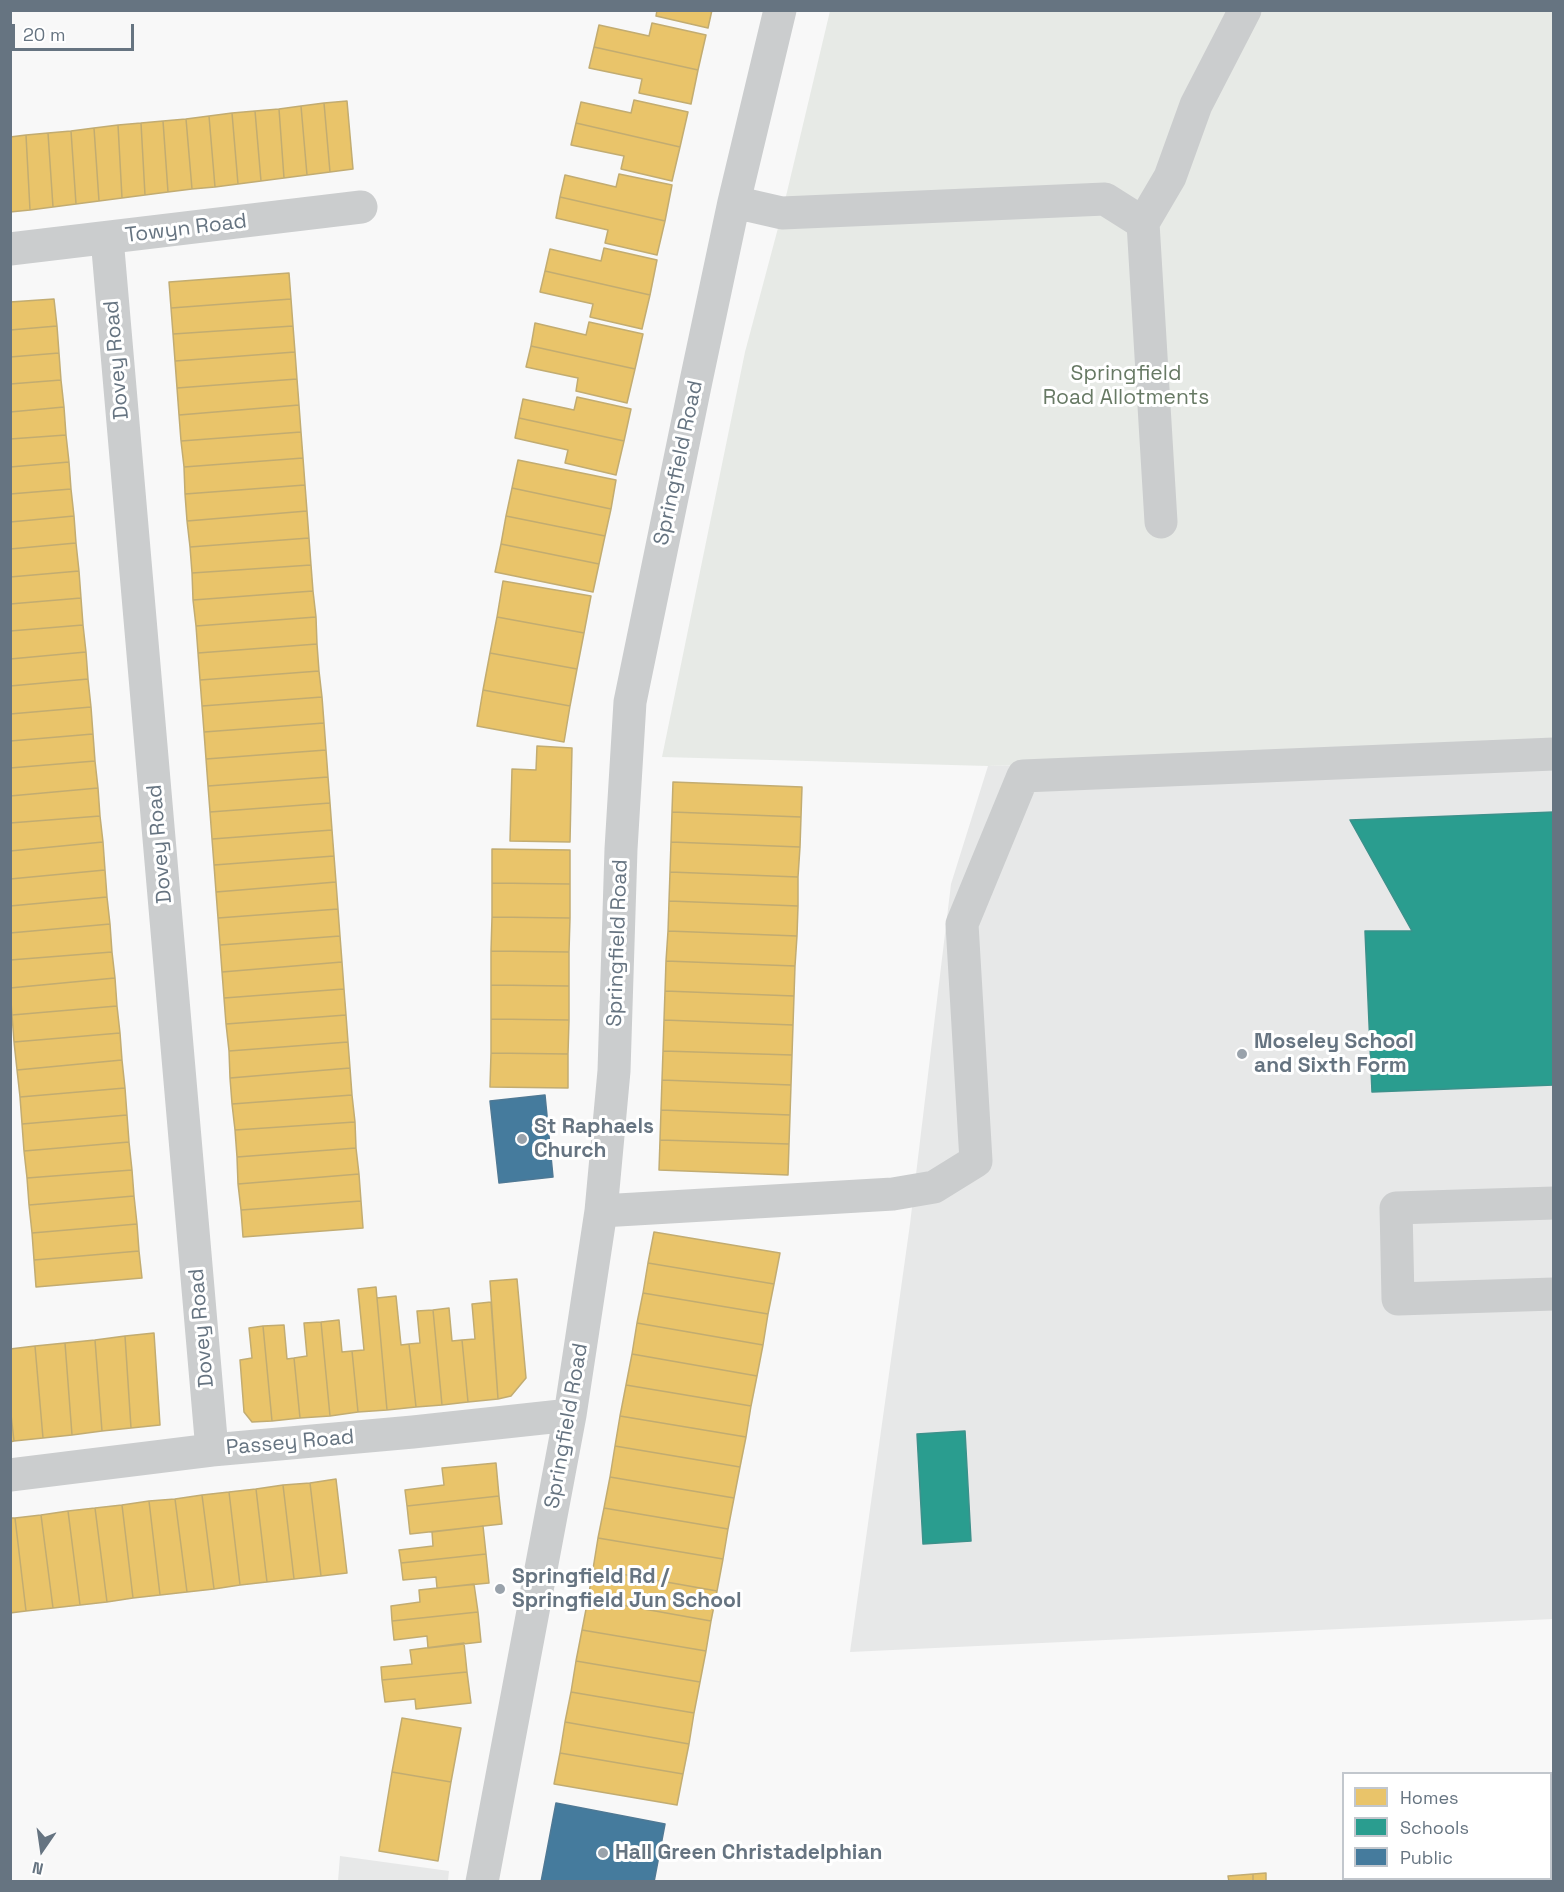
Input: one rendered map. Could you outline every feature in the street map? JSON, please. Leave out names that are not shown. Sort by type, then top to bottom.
[{"type":"street","name":"Springfield Road","points":[[483,1881],[570,1415],[601,1211],[614,1071],[621,849],[630,702],[734,202],[780,10]]},
{"type":"street","points":[[1161,522],[1143,223],[1170,177],[1196,105],[1245,10]]},
{"type":"street","points":[[734,202],[782,213],[1105,200],[1143,223]]},
{"type":"street","name":"Towyn Road","points":[[10,249],[361,207]]},
{"type":"street","name":"Dovey Road","points":[[107,238],[212,1450]]},
{"type":"street","points":[[601,1211],[893,1194],[934,1187],[976,1161],[962,924],[1023,776],[1554,753]]},
{"type":"street","points":[[1554,1203],[1396,1208],[1398,1299],[1554,1294]]},
{"type":"street","name":"Passey Road","points":[[10,1475],[212,1450],[570,1415]]},
{"type":"shaded area","name":"Moseley School and Sixth Form","points":[[1553,749],[1553,1619],[850,1652],[910,1224],[951,884],[988,766]]},
{"type":"shaded area","points":[[340,1856],[449,1871],[448,1881],[338,1881]]},
{"type":"green space","name":"Springfield Road Allotments","points":[[830,11],[1553,11],[1553,749],[988,766],[662,757],[745,352],[782,213]]},
{"type":"building: Homes","points":[[657,10],[712,10],[708,28],[656,16]]},
{"type":"building: Homes","points":[[652,23],[706,35],[698,70],[594,47],[599,25],[649,36]]},
{"type":"building: Homes","points":[[594,47],[698,70],[691,104],[639,93],[642,79],[589,68]]},
{"type":"building: Homes","points":[[634,100],[688,112],[680,147],[576,123],[581,102],[631,113]]},
{"type":"building: Homes","points":[[347,101],[353,169],[330,172],[324,103]]},
{"type":"building: Homes","points":[[324,103],[330,172],[307,175],[301,106]]},
{"type":"building: Homes","points":[[301,106],[307,175],[284,178],[279,109]]},
{"type":"building: Homes","points":[[279,109],[284,178],[261,181],[255,111]]},
{"type":"building: Homes","points":[[255,111],[261,181],[238,184],[232,113]]},
{"type":"building: Homes","points":[[232,113],[238,184],[215,187],[209,116]]},
{"type":"building: Homes","points":[[209,116],[215,187],[192,189],[186,119]]},
{"type":"building: Homes","points":[[186,119],[192,189],[168,192],[163,121]]},
{"type":"building: Homes","points":[[163,121],[168,192],[145,195],[141,123]]},
{"type":"building: Homes","points":[[141,123],[145,195],[122,198],[118,125]]},
{"type":"building: Homes","points":[[576,123],[680,147],[672,181],[621,169],[624,156],[571,145]]},
{"type":"building: Homes","points":[[118,125],[122,198],[99,201],[94,128]]},
{"type":"building: Homes","points":[[94,128],[99,201],[76,204],[71,131]]},
{"type":"building: Homes","points":[[71,131],[76,204],[53,207],[48,133]]},
{"type":"building: Homes","points":[[48,133],[53,207],[30,210],[26,135]]},
{"type":"building: Homes","points":[[26,135],[30,210],[10,212],[10,137]]},
{"type":"building: Homes","points":[[619,174],[672,185],[665,221],[560,197],[565,175],[616,187]]},
{"type":"building: Homes","points":[[560,197],[665,221],[657,255],[605,243],[608,230],[556,218]]},
{"type":"building: Homes","points":[[604,248],[657,260],[650,295],[545,271],[550,249],[601,261]]},
{"type":"building: Homes","points":[[545,271],[650,295],[642,329],[590,317],[593,304],[540,292]]},
{"type":"building: Homes","points":[[289,273],[291,299],[171,308],[169,282]]},
{"type":"building: Homes","points":[[54,299],[57,326],[10,330],[10,302]]},
{"type":"building: Homes","points":[[291,299],[293,326],[173,334],[171,308]]},
{"type":"building: Homes","points":[[589,322],[643,334],[635,369],[531,346],[535,323],[586,335]]},
{"type":"building: Homes","points":[[57,326],[59,353],[10,357],[10,330]]},
{"type":"building: Homes","points":[[293,326],[295,352],[175,361],[173,334]]},
{"type":"building: Homes","points":[[531,346],[635,369],[627,403],[576,391],[578,378],[526,367]]},
{"type":"building: Homes","points":[[295,352],[297,379],[177,388],[175,361]]},
{"type":"building: Homes","points":[[59,353],[61,380],[10,384],[10,357]]},
{"type":"building: Homes","points":[[297,379],[299,405],[179,415],[177,388]]},
{"type":"building: Homes","points":[[61,380],[64,407],[10,412],[10,384]]},
{"type":"building: Homes","points":[[577,397],[631,409],[624,441],[519,418],[523,399],[574,410]]},
{"type":"building: Homes","points":[[299,405],[301,432],[181,441],[179,415]]},
{"type":"building: Homes","points":[[64,407],[66,435],[10,439],[10,412]]},
{"type":"building: Homes","points":[[519,418],[624,441],[616,475],[565,463],[568,450],[515,438]]},
{"type":"building: Homes","points":[[301,432],[303,458],[184,467],[181,441]]},
{"type":"building: Homes","points":[[66,435],[69,462],[10,467],[10,439]]},
{"type":"building: Homes","points":[[303,458],[305,485],[185,494],[184,467]]},
{"type":"building: Homes","points":[[518,460],[616,480],[611,509],[512,488]]},
{"type":"building: Homes","points":[[69,462],[71,489],[10,494],[10,467]]},
{"type":"building: Homes","points":[[305,485],[307,511],[187,521],[185,494]]},
{"type":"building: Homes","points":[[512,488],[611,509],[605,536],[506,516]]},
{"type":"building: Homes","points":[[71,489],[74,516],[10,522],[10,494]]},
{"type":"building: Homes","points":[[307,511],[309,538],[190,547],[187,521]]},
{"type":"building: Homes","points":[[74,516],[76,543],[10,549],[10,522]]},
{"type":"building: Homes","points":[[506,516],[605,536],[599,564],[501,544]]},
{"type":"building: Homes","points":[[309,538],[311,565],[192,573],[190,547]]},
{"type":"building: Homes","points":[[76,543],[79,571],[10,577],[10,549]]},
{"type":"building: Homes","points":[[501,544],[599,564],[593,592],[495,572]]},
{"type":"building: Homes","points":[[311,565],[313,591],[193,600],[192,573]]},
{"type":"building: Homes","points":[[79,571],[81,598],[10,604],[10,577]]},
{"type":"building: Homes","points":[[503,581],[591,596],[584,633],[497,617]]},
{"type":"building: Homes","points":[[313,591],[316,617],[196,626],[193,600]]},
{"type":"building: Homes","points":[[81,598],[83,625],[10,631],[10,604]]},
{"type":"building: Homes","points":[[316,617],[317,644],[198,653],[196,626]]},
{"type":"building: Homes","points":[[497,617],[584,633],[577,669],[490,653]]},
{"type":"building: Homes","points":[[83,625],[86,652],[10,659],[10,631]]},
{"type":"building: Homes","points":[[317,644],[319,671],[200,680],[198,653]]},
{"type":"building: Homes","points":[[86,652],[88,679],[10,686],[10,659]]},
{"type":"building: Homes","points":[[490,653],[577,669],[570,706],[483,690]]},
{"type":"building: Homes","points":[[319,671],[322,697],[202,706],[200,680]]},
{"type":"building: Homes","points":[[88,679],[91,707],[10,714],[10,686]]},
{"type":"building: Homes","points":[[483,690],[570,706],[564,742],[477,726]]},
{"type":"building: Homes","points":[[322,697],[324,723],[204,732],[202,706]]},
{"type":"building: Homes","points":[[91,707],[93,734],[10,741],[10,714]]},
{"type":"building: Homes","points":[[324,723],[326,750],[206,759],[204,732]]},
{"type":"building: Homes","points":[[93,734],[95,761],[10,768],[10,741]]},
{"type":"building: Homes","points":[[537,746],[572,748],[570,842],[510,841],[512,769],[536,770]]},
{"type":"building: Homes","points":[[326,750],[328,777],[208,786],[206,759]]},
{"type":"building: Homes","points":[[95,761],[98,788],[10,796],[10,768]]},
{"type":"building: Homes","points":[[328,777],[330,803],[210,812],[208,786]]},
{"type":"building: Homes","points":[[673,782],[802,787],[801,817],[672,812]]},
{"type":"building: Homes","points":[[98,788],[100,816],[10,823],[10,796]]},
{"type":"building: Homes","points":[[330,803],[332,830],[212,839],[210,812]]},
{"type":"building: Homes","points":[[672,812],[801,817],[800,847],[671,842]]},
{"type":"building: Homes","points":[[100,816],[103,842],[10,851],[10,823]]},
{"type":"building: Homes","points":[[332,830],[334,856],[214,865],[212,839]]},
{"type":"building: Homes","points":[[103,842],[105,870],[10,879],[10,851]]},
{"type":"building: Homes","points":[[671,842],[800,847],[798,877],[670,872]]},
{"type":"building: Homes","points":[[492,849],[570,850],[570,884],[492,883]]},
{"type":"building: Homes","points":[[334,856],[336,882],[216,892],[214,865]]},
{"type":"building: Homes","points":[[105,870],[107,897],[10,906],[10,879]]},
{"type":"building: Homes","points":[[670,872],[798,877],[798,906],[669,901]]},
{"type":"building: Homes","points":[[336,882],[338,909],[218,918],[216,892]]},
{"type":"building: Homes","points":[[492,883],[570,884],[570,918],[492,917]]},
{"type":"building: Homes","points":[[107,897],[110,924],[10,933],[10,906]]},
{"type":"building: Homes","points":[[669,901],[798,906],[797,936],[668,931]]},
{"type":"building: Homes","points":[[338,909],[340,936],[220,945],[218,918]]},
{"type":"building: Homes","points":[[492,917],[570,918],[569,952],[491,951]]},
{"type":"building: Homes","points":[[110,924],[112,952],[10,960],[10,933]]},
{"type":"building: Homes","points":[[668,931],[797,936],[795,966],[666,961]]},
{"type":"building: Homes","points":[[340,936],[342,962],[222,972],[220,945]]},
{"type":"building: Homes","points":[[491,951],[569,952],[569,986],[491,985]]},
{"type":"building: Homes","points":[[112,952],[115,978],[10,988],[10,960]]},
{"type":"building: Homes","points":[[666,961],[795,966],[794,996],[665,991]]},
{"type":"building: Homes","points":[[342,962],[344,989],[224,998],[222,972]]},
{"type":"building: Homes","points":[[115,978],[117,1006],[12,1015],[10,988]]},
{"type":"building: Homes","points":[[491,985],[569,986],[569,1020],[491,1019]]},
{"type":"building: Homes","points":[[344,989],[346,1015],[226,1024],[224,998]]},
{"type":"building: Homes","points":[[665,991],[794,996],[793,1025],[664,1020]]},
{"type":"building: Homes","points":[[117,1006],[120,1033],[14,1042],[12,1015]]},
{"type":"building: Homes","points":[[346,1015],[348,1042],[229,1051],[226,1024]]},
{"type":"building: Homes","points":[[491,1019],[569,1020],[568,1054],[491,1053]]},
{"type":"building: Homes","points":[[664,1020],[793,1025],[792,1055],[663,1051]]},
{"type":"building: Homes","points":[[120,1033],[122,1060],[17,1070],[14,1042]]},
{"type":"building: Homes","points":[[348,1042],[350,1068],[230,1078],[229,1051]]},
{"type":"building: Homes","points":[[663,1051],[792,1055],[791,1085],[662,1080]]},
{"type":"building: Homes","points":[[491,1053],[568,1054],[568,1088],[490,1087]]},
{"type":"building: Homes","points":[[122,1060],[125,1088],[20,1097],[17,1070]]},
{"type":"building: Homes","points":[[350,1068],[352,1095],[232,1104],[230,1078]]},
{"type":"building: Homes","points":[[662,1080],[791,1085],[790,1115],[661,1110]]},
{"type":"building: Homes","points":[[125,1088],[127,1115],[22,1124],[20,1097]]},
{"type":"building: Homes","points":[[352,1095],[355,1122],[235,1130],[232,1104]]},
{"type":"building: Homes","points":[[661,1110],[790,1115],[789,1144],[660,1140]]},
{"type":"building: Homes","points":[[127,1115],[129,1142],[24,1151],[22,1124]]},
{"type":"building: Homes","points":[[355,1122],[356,1148],[237,1157],[235,1130]]},
{"type":"building: Homes","points":[[660,1140],[789,1144],[788,1175],[659,1170]]},
{"type":"building: Homes","points":[[129,1142],[132,1170],[27,1178],[24,1151]]},
{"type":"building: Homes","points":[[356,1148],[359,1174],[238,1184],[237,1157]]},
{"type":"building: Homes","points":[[132,1170],[134,1196],[29,1205],[27,1178]]},
{"type":"building: Homes","points":[[359,1174],[361,1201],[241,1210],[238,1184]]},
{"type":"building: Homes","points":[[134,1196],[137,1224],[32,1233],[29,1205]]},
{"type":"building: Homes","points":[[361,1201],[363,1228],[243,1237],[241,1210]]},
{"type":"building: Homes","points":[[137,1224],[139,1251],[34,1260],[32,1233]]},
{"type":"building: Homes","points":[[654,1232],[780,1253],[774,1284],[648,1263]]},
{"type":"building: Homes","points":[[139,1251],[142,1278],[36,1287],[34,1260]]},
{"type":"building: Homes","points":[[648,1263],[774,1284],[768,1314],[643,1293]]},
{"type":"building: Homes","points":[[517,1279],[526,1378],[511,1396],[498,1399],[490,1281]]},
{"type":"building: Homes","points":[[376,1287],[387,1410],[358,1412],[352,1351],[364,1350],[358,1289]]},
{"type":"building: Homes","points":[[643,1293],[768,1314],[763,1345],[637,1323]]},
{"type":"building: Homes","points":[[396,1296],[401,1345],[409,1344],[416,1407],[387,1410],[377,1298]]},
{"type":"building: Homes","points":[[491,1302],[498,1399],[468,1402],[462,1340],[475,1339],[472,1304]]},
{"type":"building: Homes","points":[[449,1308],[452,1341],[462,1340],[468,1402],[442,1405],[433,1310]]},
{"type":"building: Homes","points":[[433,1310],[442,1405],[416,1407],[409,1344],[420,1343],[417,1311]]},
{"type":"building: Homes","points":[[339,1320],[342,1352],[352,1351],[358,1412],[330,1416],[321,1322]]},
{"type":"building: Homes","points":[[321,1322],[330,1416],[300,1418],[294,1358],[307,1356],[304,1323]]},
{"type":"building: Homes","points":[[637,1323],[763,1345],[757,1376],[632,1354]]},
{"type":"building: Homes","points":[[284,1325],[287,1359],[294,1358],[300,1418],[272,1421],[263,1326]]},
{"type":"building: Homes","points":[[263,1326],[272,1421],[252,1422],[244,1412],[240,1360],[252,1358],[249,1328]]},
{"type":"building: Homes","points":[[154,1333],[160,1425],[131,1428],[125,1336]]},
{"type":"building: Homes","points":[[125,1336],[131,1428],[102,1431],[95,1340]]},
{"type":"building: Homes","points":[[95,1340],[102,1431],[72,1435],[65,1343]]},
{"type":"building: Homes","points":[[65,1343],[72,1435],[43,1438],[35,1346]]},
{"type":"building: Homes","points":[[35,1346],[43,1438],[14,1441],[10,1406],[10,1349]]},
{"type":"building: Homes","points":[[632,1354],[757,1376],[751,1406],[626,1385]]},
{"type":"building: Homes","points":[[626,1385],[751,1406],[746,1437],[620,1416]]},
{"type":"building: Homes","points":[[10,1406],[14,1441],[10,1442]]},
{"type":"building: Homes","points":[[620,1416],[746,1437],[740,1467],[615,1446]]},
{"type":"building: Homes","points":[[615,1446],[740,1467],[734,1498],[610,1477]]},
{"type":"building: Homes","points":[[496,1463],[499,1496],[407,1506],[405,1490],[444,1485],[442,1468]]},
{"type":"building: Homes","points":[[610,1477],[734,1498],[728,1529],[604,1508]]},
{"type":"building: Homes","points":[[336,1479],[347,1573],[321,1576],[310,1483]]},
{"type":"building: Homes","points":[[310,1483],[321,1576],[294,1579],[283,1485]]},
{"type":"building: Homes","points":[[283,1485],[294,1579],[267,1582],[256,1489]]},
{"type":"building: Homes","points":[[256,1489],[267,1582],[240,1585],[229,1492]]},
{"type":"building: Homes","points":[[229,1492],[240,1585],[214,1589],[202,1495]]},
{"type":"building: Homes","points":[[202,1495],[214,1589],[187,1592],[175,1499]]},
{"type":"building: Homes","points":[[499,1496],[502,1524],[410,1534],[407,1506]]},
{"type":"building: Homes","points":[[175,1499],[187,1592],[160,1595],[149,1501]]},
{"type":"building: Homes","points":[[149,1501],[160,1595],[133,1598],[122,1505]]},
{"type":"building: Homes","points":[[122,1505],[133,1598],[107,1602],[95,1508]]},
{"type":"building: Homes","points":[[95,1508],[107,1602],[80,1605],[68,1511]]},
{"type":"building: Homes","points":[[604,1508],[728,1529],[723,1559],[598,1538]]},
{"type":"building: Homes","points":[[68,1511],[80,1605],[53,1608],[41,1515]]},
{"type":"building: Homes","points":[[41,1515],[53,1608],[26,1611],[15,1518]]},
{"type":"building: Homes","points":[[10,1518],[15,1518],[26,1611],[10,1613]]},
{"type":"building: Homes","points":[[483,1526],[486,1554],[401,1563],[399,1550],[433,1546],[432,1532]]},
{"type":"building: Homes","points":[[598,1538],[723,1559],[717,1591],[593,1569]]},
{"type":"building: Homes","points":[[486,1554],[489,1583],[437,1588],[436,1577],[403,1580],[401,1563]]},
{"type":"building: Homes","points":[[593,1569],[717,1591],[711,1621],[588,1599]]},
{"type":"building: Homes","points":[[474,1584],[478,1612],[392,1621],[391,1606],[420,1602],[419,1590]]},
{"type":"building: Homes","points":[[588,1599],[711,1621],[706,1651],[582,1630]]},
{"type":"building: Homes","points":[[478,1612],[481,1642],[428,1648],[427,1636],[394,1640],[392,1621]]},
{"type":"building: Homes","points":[[582,1630],[706,1651],[700,1682],[576,1661]]},
{"type":"building: Homes","points":[[464,1643],[467,1672],[382,1680],[381,1667],[412,1664],[410,1650]]},
{"type":"building: Homes","points":[[576,1661],[700,1682],[694,1713],[571,1692]]},
{"type":"building: Homes","points":[[467,1672],[471,1703],[416,1709],[415,1699],[385,1702],[382,1680]]},
{"type":"building: Homes","points":[[571,1692],[694,1713],[689,1744],[565,1722]]},
{"type":"building: Homes","points":[[402,1718],[461,1728],[451,1782],[392,1772]]},
{"type":"building: Homes","points":[[565,1722],[689,1744],[683,1774],[560,1753]]},
{"type":"building: Homes","points":[[560,1753],[683,1774],[677,1805],[554,1784]]},
{"type":"building: Homes","points":[[392,1772],[451,1782],[438,1861],[379,1851]]},
{"type":"building: Homes","points":[[1266,1873],[1266,1882],[1253,1882],[1253,1874]]},
{"type":"building: Homes","points":[[1253,1874],[1253,1882],[1229,1882],[1228,1876]]},
{"type":"building: Homes","points":[[1509,1880],[1535,1880],[1535,1882],[1509,1882]]},
{"type":"building: Schools","points":[[1554,812],[1554,1085],[1372,1092],[1365,931],[1412,931],[1350,820]]},
{"type":"building: Schools","points":[[965,1431],[971,1541],[923,1544],[917,1434]]},
{"type":"building: Public","name":"St Raphaels Church","points":[[545,1095],[553,1177],[499,1183],[490,1101]]},
{"type":"building: Public","name":"Hall Green Christadelphian","points":[[556,1803],[665,1824],[654,1882],[541,1882]]},
{"type":"place","name":"Moseley School and Sixth Form","points":[[1242,1054]]},
{"type":"place","name":"St Raphaels Church","points":[[522,1139]]},
{"type":"place","name":"Springfield Rd / Springfield Jun School","points":[[500,1589]]},
{"type":"place","name":"Hall Green Christadelphian","points":[[603,1853]]}]
